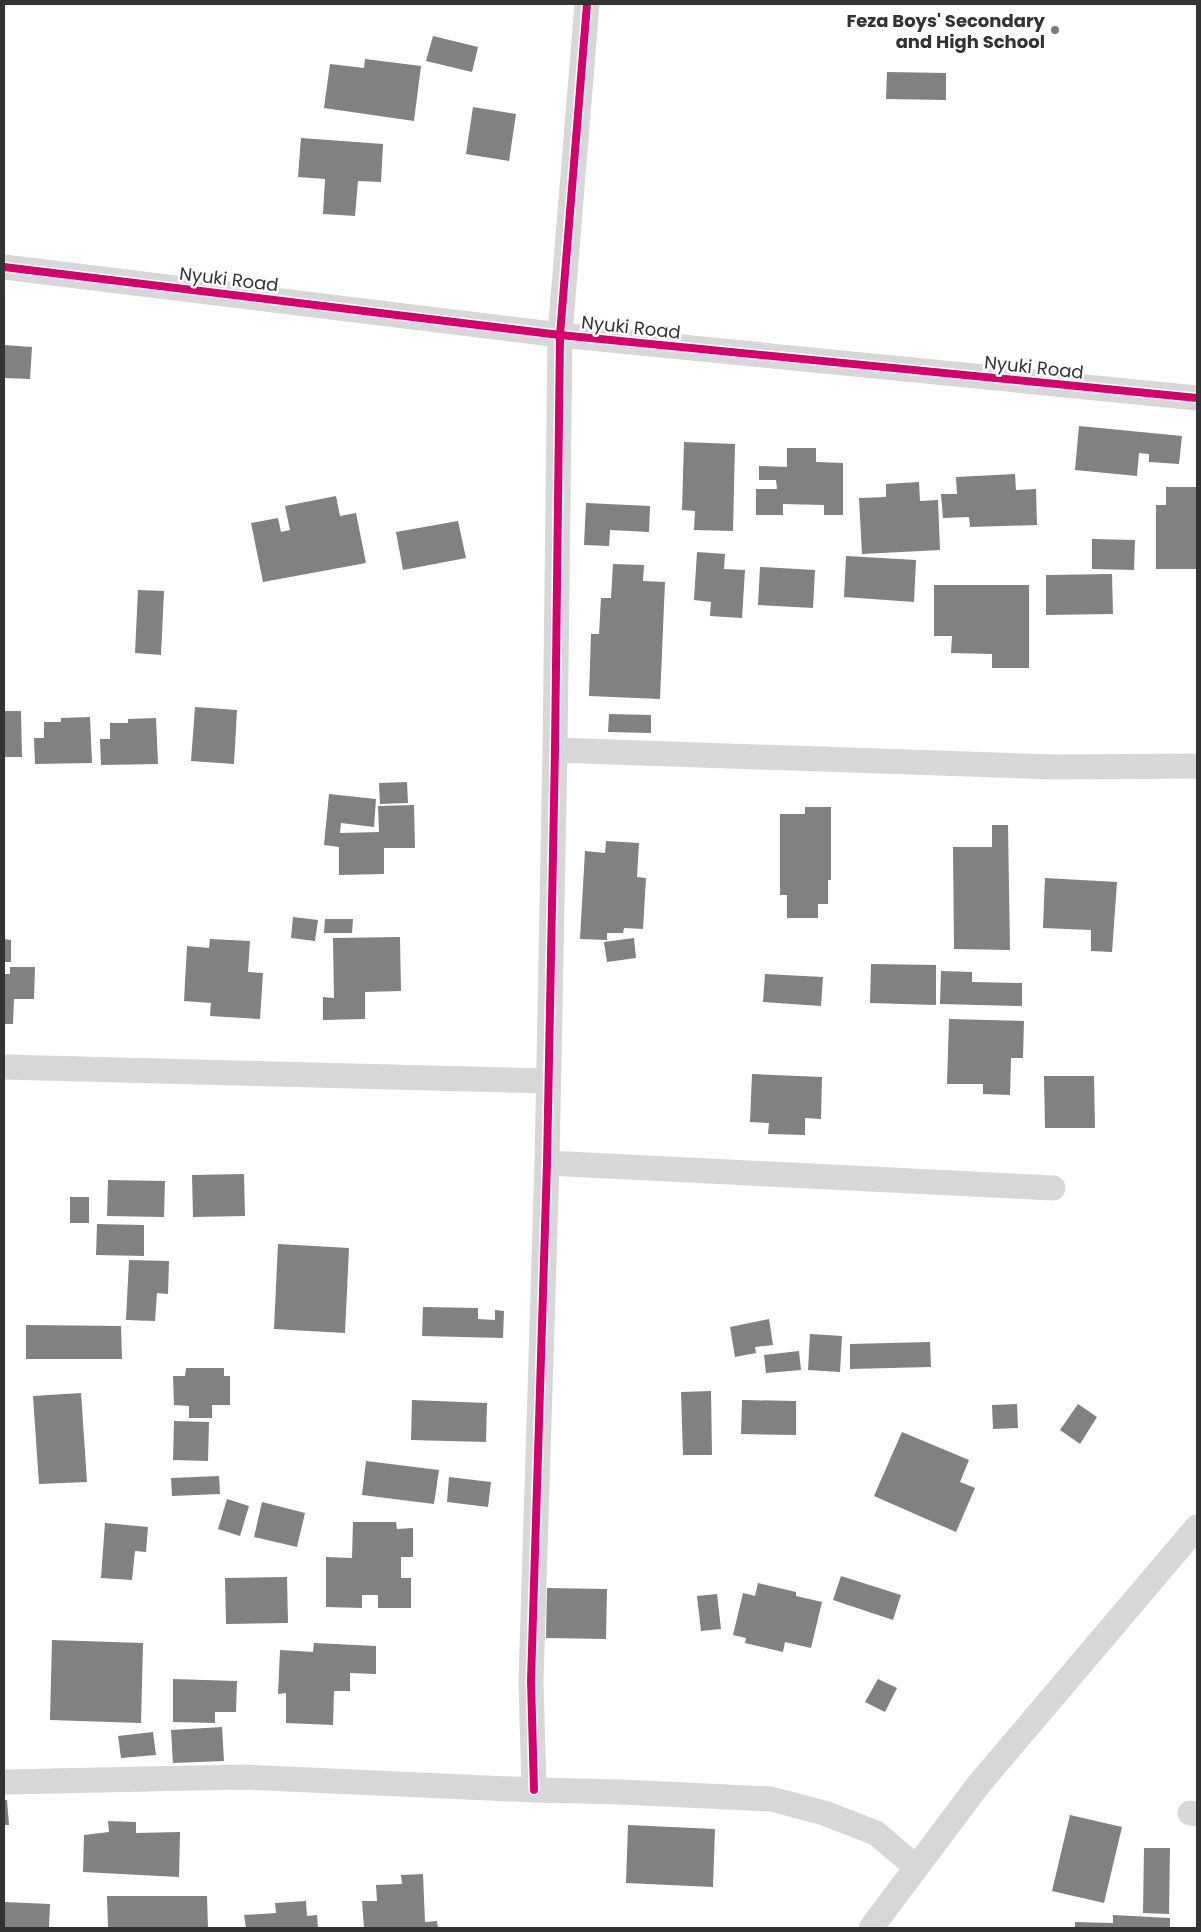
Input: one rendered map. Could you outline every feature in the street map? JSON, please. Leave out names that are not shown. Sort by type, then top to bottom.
[{"type":"street","points":[[534,1790],[531,1681],[547,1163],[555,750],[560,336],[587,4]]},
{"type":"street","name":"Nyuki Road","points":[[4,267],[560,336],[1197,398]]},
{"type":"street","points":[[555,750],[1053,767],[1197,766]]},
{"type":"street","points":[[4,1067],[548,1081]]},
{"type":"street","points":[[547,1163],[1053,1188]]},
{"type":"street","points":[[871,1928],[979,1784],[1197,1527]]},
{"type":"street","points":[[4,1782],[244,1778],[771,1799],[824,1813],[876,1833],[916,1867]]},
{"type":"building","points":[[433,36],[478,47],[472,72],[426,61]]},
{"type":"building","points":[[365,59],[421,66],[414,121],[324,108],[330,64],[364,68]]},
{"type":"building","points":[[887,72],[946,73],[946,100],[886,99]]},
{"type":"building","points":[[473,107],[516,114],[509,161],[466,154]]},
{"type":"building","points":[[301,138],[383,144],[381,182],[358,181],[355,216],[323,214],[325,179],[298,177]]},
{"type":"building","points":[[4,345],[32,347],[30,379],[4,378]]},
{"type":"building","points":[[1079,426],[1182,436],[1179,464],[1149,462],[1149,454],[1139,453],[1137,476],[1075,470]]},
{"type":"building","points":[[684,442],[735,444],[733,531],[694,530],[695,511],[682,510]]},
{"type":"building","points":[[787,448],[816,448],[816,462],[843,463],[843,515],[824,515],[824,505],[783,504],[783,515],[756,515],[756,489],[777,489],[776,480],[759,480],[759,466],[787,467]]},
{"type":"building","points":[[1015,474],[1016,490],[1036,489],[1037,525],[970,527],[969,517],[943,518],[941,494],[957,494],[956,477]]},
{"type":"building","points":[[919,482],[920,501],[938,500],[940,550],[862,554],[859,498],[886,497],[886,484]]},
{"type":"building","points":[[1166,487],[1197,487],[1197,569],[1156,569],[1156,505],[1166,505]]},
{"type":"building","points":[[336,496],[340,516],[356,513],[366,563],[263,582],[251,523],[278,518],[281,532],[290,530],[285,506]]},
{"type":"building","points":[[586,503],[650,506],[649,532],[610,530],[609,546],[584,545]]},
{"type":"building","points":[[458,521],[466,558],[403,570],[396,532]]},
{"type":"building","points":[[1092,539],[1135,540],[1134,570],[1092,569]]},
{"type":"building","points":[[697,552],[725,554],[724,569],[745,570],[742,618],[710,616],[711,602],[694,600]]},
{"type":"building","points":[[846,556],[916,560],[914,602],[844,597]]},
{"type":"building","points":[[613,564],[644,565],[643,581],[665,582],[660,699],[589,696],[591,634],[599,634],[601,598],[611,598]]},
{"type":"building","points":[[760,567],[815,570],[813,608],[758,605]]},
{"type":"building","points":[[1112,574],[1113,614],[1046,615],[1046,575]]},
{"type":"building","points":[[934,585],[1029,585],[1029,668],[992,668],[992,654],[951,653],[952,636],[934,636]]},
{"type":"building","points":[[138,590],[164,591],[161,655],[135,653]]},
{"type":"building","points":[[195,707],[237,710],[234,764],[191,761]]},
{"type":"building","points":[[4,711],[21,711],[22,757],[4,757]]},
{"type":"building","points":[[609,714],[651,715],[651,733],[608,732]]},
{"type":"building","points":[[90,717],[92,763],[35,764],[34,738],[44,738],[44,722],[61,722],[61,718]]},
{"type":"building","points":[[156,718],[158,764],[101,765],[100,739],[110,739],[110,723],[128,723],[128,719]]},
{"type":"building","points":[[407,782],[408,803],[380,804],[379,783]]},
{"type":"building","points":[[329,794],[376,799],[374,827],[341,823],[340,833],[379,832],[378,806],[414,805],[415,848],[384,848],[384,874],[339,875],[339,847],[324,845]]},
{"type":"building","points":[[805,807],[831,807],[831,880],[828,880],[828,904],[818,904],[818,918],[787,918],[787,895],[780,895],[780,814],[805,814]]},
{"type":"building","points":[[992,825],[1008,825],[1010,950],[954,949],[953,847],[992,847]]},
{"type":"building","points":[[606,841],[639,843],[637,877],[646,878],[643,929],[624,928],[623,933],[607,933],[607,940],[580,939],[585,851],[605,853]]},
{"type":"building","points":[[1045,878],[1117,882],[1112,952],[1091,951],[1091,930],[1043,928]]},
{"type":"building","points":[[293,917],[318,920],[315,941],[291,938]]},
{"type":"building","points":[[325,919],[353,919],[352,933],[324,933]]},
{"type":"building","points":[[400,937],[401,991],[365,992],[365,1019],[323,1020],[323,997],[334,998],[333,938]]},
{"type":"building","points":[[634,938],[636,958],[607,962],[604,942]]},
{"type":"building","points":[[4,939],[11,940],[11,962],[4,962]]},
{"type":"building","points":[[210,939],[250,941],[248,972],[263,973],[260,1019],[210,1016],[211,1003],[184,1001],[187,946],[209,948]]},
{"type":"building","points":[[871,964],[936,965],[936,1005],[870,1003]]},
{"type":"building","points":[[10,967],[35,967],[34,999],[14,999],[13,1024],[4,1024],[4,974],[10,974]]},
{"type":"building","points":[[941,971],[972,972],[972,982],[1022,983],[1022,1006],[940,1004]]},
{"type":"building","points":[[765,974],[823,977],[821,1006],[763,1002]]},
{"type":"building","points":[[949,1019],[1024,1021],[1023,1058],[1011,1058],[1010,1095],[983,1094],[983,1084],[947,1084]]},
{"type":"building","points":[[752,1074],[822,1077],[821,1119],[805,1118],[805,1135],[768,1134],[769,1123],[750,1122]]},
{"type":"building","points":[[1044,1076],[1094,1076],[1095,1128],[1045,1128]]},
{"type":"building","points":[[244,1174],[245,1216],[193,1217],[192,1175]]},
{"type":"building","points":[[108,1180],[165,1181],[164,1217],[107,1216]]},
{"type":"building","points":[[70,1197],[89,1197],[89,1223],[70,1223]]},
{"type":"building","points":[[97,1224],[144,1225],[144,1256],[96,1255]]},
{"type":"building","points":[[278,1244],[349,1248],[345,1333],[274,1329]]},
{"type":"building","points":[[129,1260],[169,1261],[168,1294],[157,1293],[155,1321],[126,1320]]},
{"type":"building","points":[[423,1307],[478,1308],[478,1319],[495,1320],[495,1310],[504,1311],[503,1338],[422,1336]]},
{"type":"building","points":[[769,1319],[773,1345],[755,1347],[756,1353],[735,1357],[730,1327]]},
{"type":"building","points":[[26,1325],[121,1326],[122,1359],[26,1359]]},
{"type":"building","points":[[810,1334],[842,1336],[840,1372],[808,1370]]},
{"type":"building","points":[[930,1342],[931,1367],[850,1369],[850,1344]]},
{"type":"building","points":[[799,1351],[801,1370],[766,1373],[764,1355]]},
{"type":"building","points":[[186,1368],[224,1368],[224,1376],[230,1376],[230,1405],[212,1405],[212,1418],[189,1418],[189,1406],[174,1405],[173,1376],[185,1376]]},
{"type":"building","points":[[711,1391],[712,1455],[683,1455],[681,1392]]},
{"type":"building","points":[[81,1393],[87,1482],[39,1484],[33,1396]]},
{"type":"building","points":[[412,1400],[487,1403],[486,1442],[411,1440]]},
{"type":"building","points":[[742,1400],[796,1401],[796,1435],[741,1434]]},
{"type":"building","points":[[1017,1404],[1018,1428],[993,1429],[992,1405]]},
{"type":"building","points":[[1078,1404],[1097,1417],[1080,1444],[1060,1430]]},
{"type":"building","points":[[174,1421],[209,1422],[208,1461],[173,1460]]},
{"type":"building","points":[[902,1432],[969,1460],[960,1482],[975,1488],[956,1532],[874,1496]]},
{"type":"building","points":[[366,1461],[439,1470],[434,1504],[362,1495]]},
{"type":"building","points":[[219,1476],[220,1494],[172,1496],[171,1478]]},
{"type":"building","points":[[449,1477],[491,1482],[488,1507],[447,1502]]},
{"type":"building","points":[[227,1499],[249,1506],[240,1536],[218,1529]]},
{"type":"building","points":[[262,1502],[305,1513],[297,1547],[254,1537]]},
{"type":"building","points":[[353,1522],[396,1522],[397,1529],[413,1528],[413,1557],[401,1557],[401,1578],[411,1578],[411,1608],[378,1608],[378,1595],[362,1595],[362,1608],[326,1607],[326,1557],[352,1558]]},
{"type":"building","points":[[105,1523],[148,1527],[146,1552],[135,1551],[132,1580],[101,1578]]},
{"type":"building","points":[[841,1576],[901,1595],[893,1620],[833,1600]]},
{"type":"building","points":[[287,1577],[288,1623],[226,1624],[225,1578]]},
{"type":"building","points":[[758,1583],[796,1592],[796,1596],[822,1602],[811,1648],[785,1642],[783,1652],[745,1643],[746,1638],[733,1635],[743,1593],[755,1596]]},
{"type":"building","points":[[547,1588],[607,1589],[606,1639],[546,1638]]},
{"type":"building","points":[[717,1594],[721,1629],[701,1631],[697,1596]]},
{"type":"building","points":[[52,1640],[143,1643],[141,1723],[50,1720]]},
{"type":"building","points":[[314,1643],[376,1646],[376,1674],[350,1673],[350,1691],[334,1691],[333,1725],[286,1723],[286,1693],[278,1694],[280,1650],[313,1652]]},
{"type":"building","points":[[173,1679],[237,1681],[236,1712],[215,1712],[215,1723],[173,1722]]},
{"type":"building","points":[[878,1679],[897,1688],[885,1712],[865,1702]]},
{"type":"building","points":[[222,1727],[224,1761],[173,1763],[171,1730]]},
{"type":"building","points":[[153,1732],[156,1755],[121,1758],[118,1736]]},
{"type":"building","points":[[4,1800],[7,1800],[9,1825],[4,1825]]},
{"type":"building","points":[[1070,1815],[1122,1827],[1104,1903],[1052,1891]]},
{"type":"building","points":[[108,1821],[136,1822],[136,1833],[180,1832],[179,1877],[83,1872],[84,1835],[109,1832]]},
{"type":"building","points":[[628,1825],[715,1829],[713,1887],[626,1883]]},
{"type":"building","points":[[1144,1848],[1170,1848],[1169,1914],[1143,1913]]},
{"type":"building","points":[[423,1874],[425,1922],[437,1921],[438,1928],[364,1928],[362,1901],[377,1901],[376,1885],[402,1884],[401,1875]]},
{"type":"building","points":[[107,1896],[207,1896],[208,1928],[108,1928]]},
{"type":"building","points":[[306,1901],[307,1916],[317,1915],[318,1928],[246,1928],[244,1915],[276,1913],[275,1903]]},
{"type":"building","points":[[4,1902],[50,1904],[49,1928],[4,1928]]},
{"type":"building","points":[[1113,1915],[1170,1918],[1170,1928],[1075,1928],[1075,1922],[1113,1923]]},
{"type":"cycle path","points":[[534,1790],[531,1681],[547,1163],[555,750],[560,335],[587,4]]},
{"type":"cycle path","points":[[4,267],[560,335],[1197,398]]},
{"type":"place","name":"Feza Boys' Secondary and High School","points":[[1055,30]]}]
